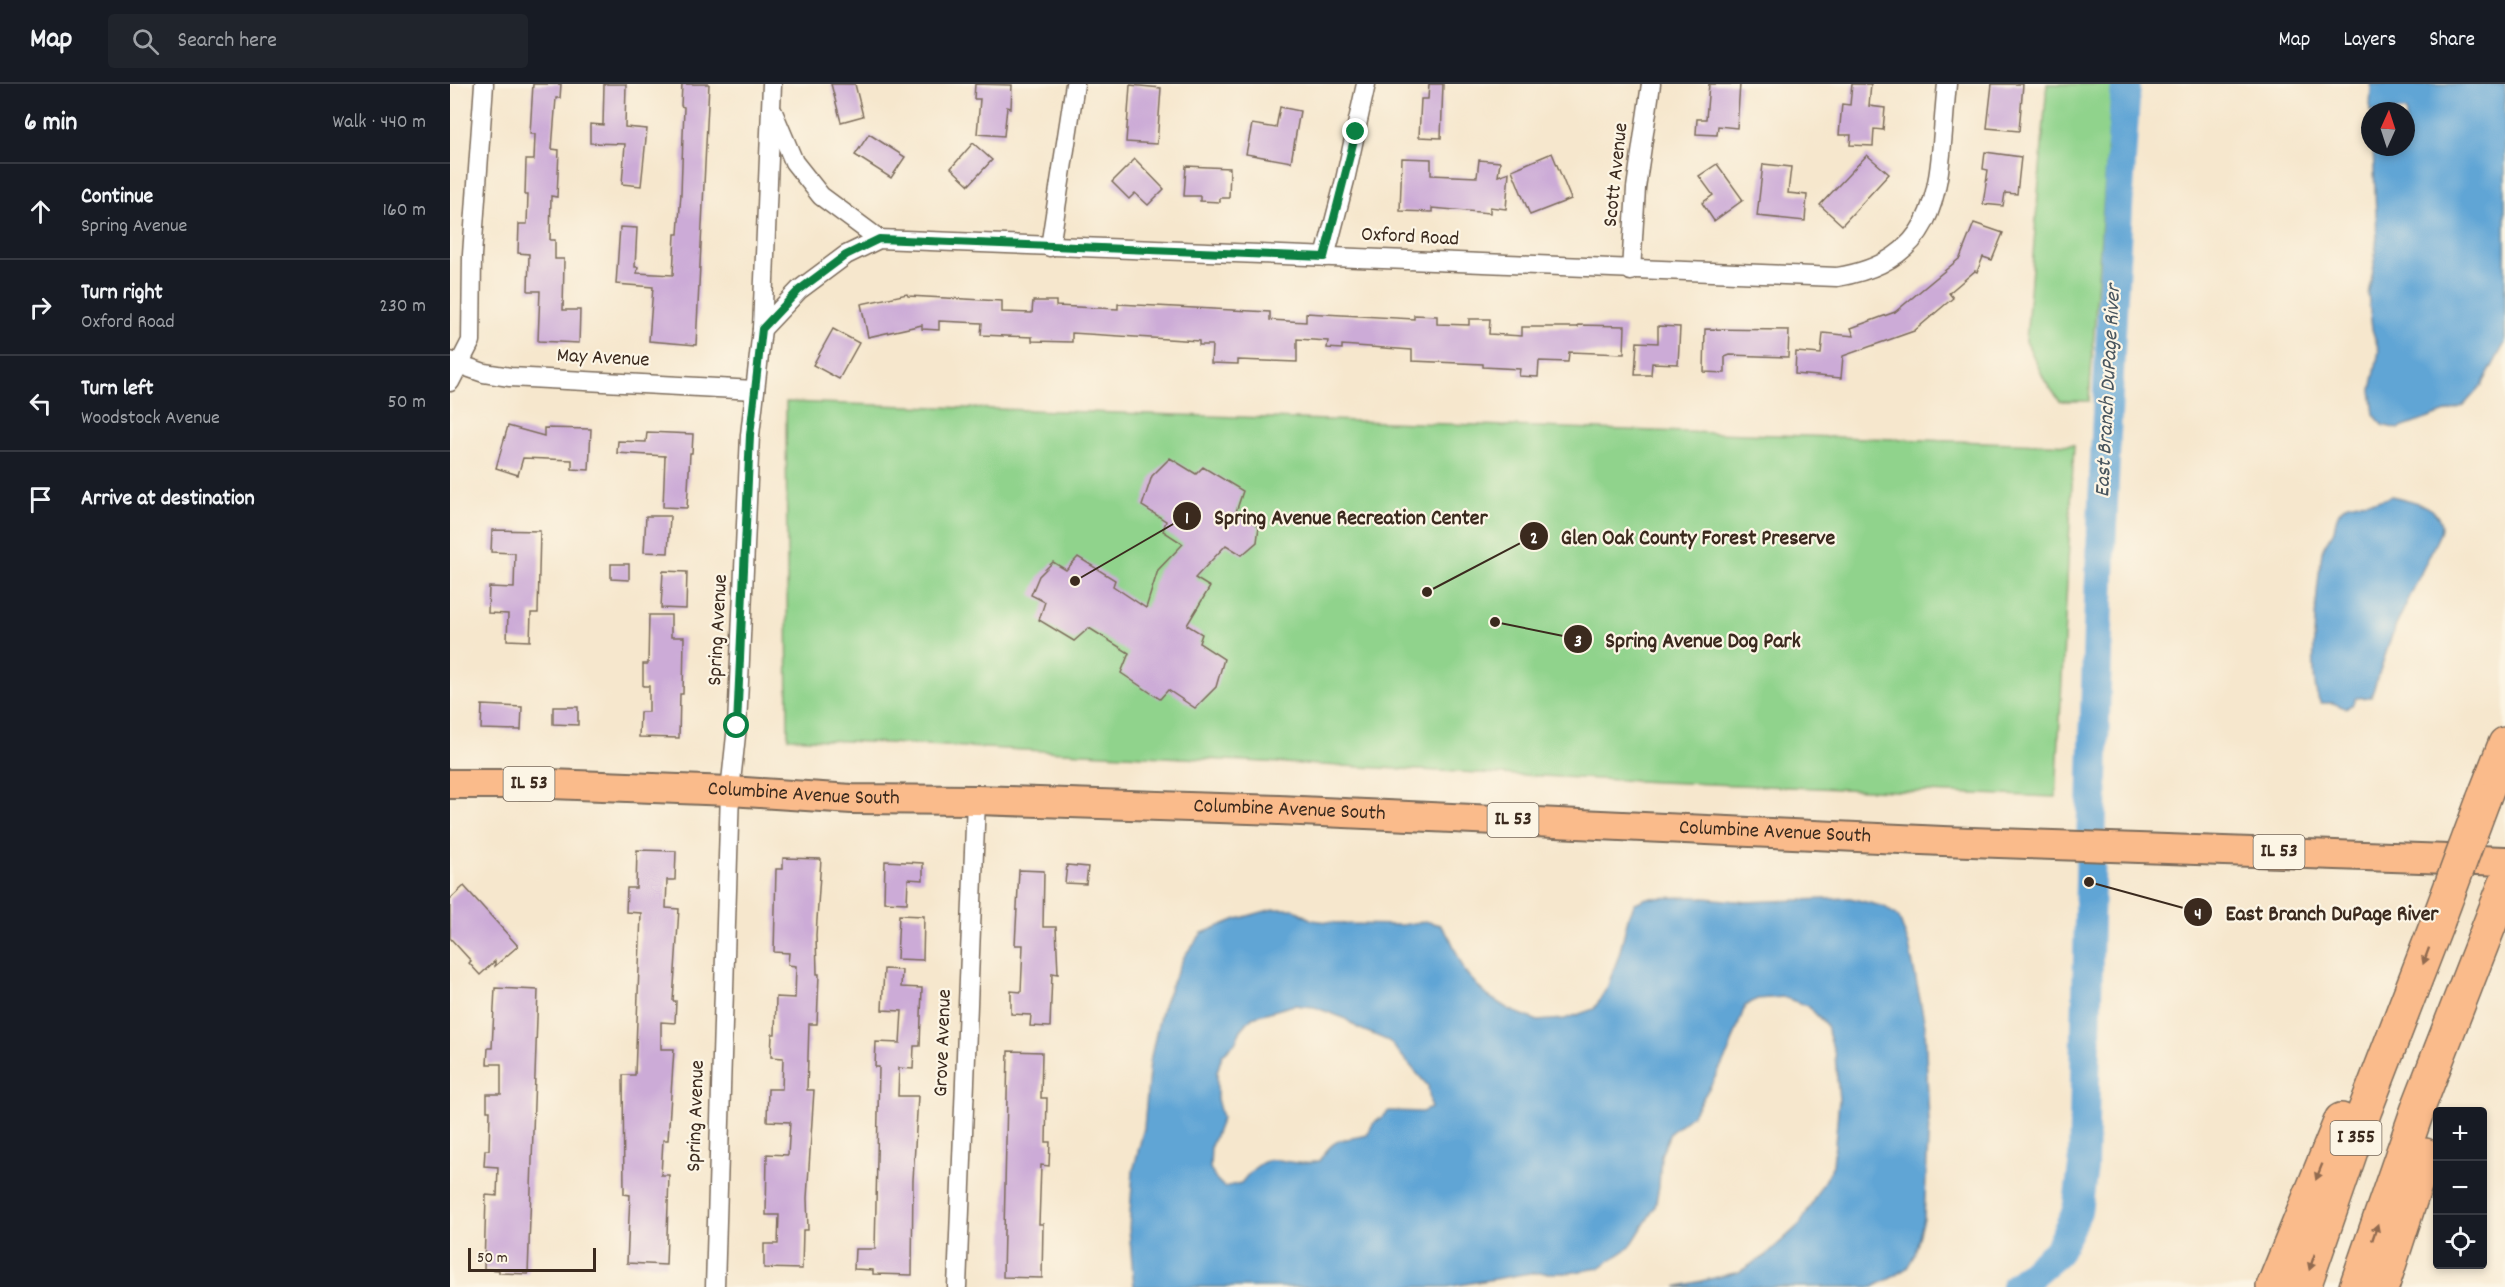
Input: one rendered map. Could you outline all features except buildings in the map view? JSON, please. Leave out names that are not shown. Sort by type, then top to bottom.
[{"type":"highway","name":"I 355","points":[[2304,1287],[2365,1110],[2413,991],[2505,744]]},
{"type":"highway","name":"I 355","points":[[2356,1287],[2420,1103],[2505,885]]},
{"type":"highway","points":[[2441,1107],[2481,988],[2486,935]]},
{"type":"highway","points":[[2273,1287],[2334,1132],[2388,1022],[2413,991]]},
{"type":"highway","points":[[2382,1287],[2433,1131]]},
{"type":"main road","name":"Columbine Avenue South","points":[[450,784],[730,791],[852,799],[976,800],[1408,815],[1944,841],[2051,843],[2505,861]]},
{"type":"street","points":[[450,382],[454,363],[471,341],[472,255],[484,84]]},
{"type":"street","name":"Spring Avenue","points":[[715,1287],[730,791],[737,726],[750,435],[762,329],[772,84]]},
{"type":"street","points":[[1050,247],[1075,84]]},
{"type":"street","points":[[1324,257],[1345,180],[1366,84]]},
{"type":"street","name":"Scott Avenue","points":[[1631,270],[1636,188],[1651,84]]},
{"type":"street","name":"Oxford Road","points":[[762,329],[799,290],[846,255],[879,239],[1631,270],[1837,277],[1859,273],[1899,254],[1922,230],[1932,209],[1947,84]]},
{"type":"street","points":[[771,108],[794,162],[820,196],[879,239]]},
{"type":"street","name":"May Avenue","points":[[454,363],[510,377],[755,390]]},
{"type":"street","name":"Grove Avenue","points":[[957,1287],[976,800]]},
{"type":"green space","points":[[2047,84],[2112,84],[2089,401],[2060,401],[2045,381],[2026,341]]},
{"type":"green space","points":[[786,402],[2074,445],[2056,797],[1658,782],[788,738]]},
{"type":"water","points":[[2371,84],[2505,84],[2505,343],[2482,385],[2463,406],[2398,429],[2382,425],[2374,414],[2371,390],[2379,351],[2372,329],[2368,294],[2377,236],[2373,156],[2415,156],[2415,102],[2370,102]]},
{"type":"water","points":[[2391,496],[2417,503],[2433,511],[2441,524],[2440,533],[2393,632],[2371,697],[2356,698],[2352,705],[2345,708],[2333,703],[2321,703],[2314,675],[2314,654],[2316,606],[2323,549],[2334,530],[2337,516],[2342,508],[2355,502],[2377,501]]},
{"type":"water","points":[[1694,897],[1747,902],[1850,898],[1885,907],[1899,918],[1909,945],[1925,1025],[1929,1122],[1924,1218],[1915,1254],[1907,1268],[1873,1287],[1676,1287],[1739,1272],[1765,1256],[1800,1224],[1833,1165],[1839,1100],[1835,1055],[1826,1025],[1808,1006],[1783,997],[1757,999],[1745,1006],[1729,1051],[1711,1085],[1693,1114],[1670,1133],[1661,1155],[1655,1207],[1630,1247],[1599,1268],[1569,1273],[1530,1273],[1447,1287],[1134,1287],[1129,1228],[1133,1171],[1144,1128],[1150,1061],[1161,1011],[1171,985],[1185,955],[1202,933],[1237,919],[1273,909],[1294,909],[1312,920],[1345,924],[1402,925],[1425,921],[1440,925],[1450,938],[1465,972],[1486,995],[1510,1010],[1538,1021],[1565,1019],[1594,1009],[1607,988],[1619,955],[1628,918],[1635,903],[1647,898]],"holes":[[[1294,1005],[1314,1007],[1344,1018],[1358,1028],[1389,1041],[1428,1086],[1431,1108],[1422,1112],[1389,1111],[1373,1124],[1367,1135],[1335,1143],[1319,1161],[1295,1163],[1270,1160],[1252,1170],[1241,1183],[1224,1187],[1210,1168],[1211,1146],[1222,1118],[1217,1099],[1217,1072],[1222,1055],[1235,1043],[1241,1030],[1252,1017]]]},
{"type":"waterway","name":"East Branch DuPage River","points":[[2016,1287],[2057,1252],[2077,1211],[2083,1167],[2098,626],[2117,219],[2126,84]]},
{"type":"place","name":"Spring Avenue Recreation Center","points":[[1075,581]]},
{"type":"place","name":"Glen Oak County Forest Preserve","points":[[1427,592]]},
{"type":"place","name":"Spring Avenue Dog Park","points":[[1495,622]]},
{"type":"place","name":"East Branch DuPage River","points":[[2089,882]]},
{"type":"route","points":[[737,726],[750,435],[762,329],[799,290],[846,255],[879,239],[1324,257],[1356,132]]}]
